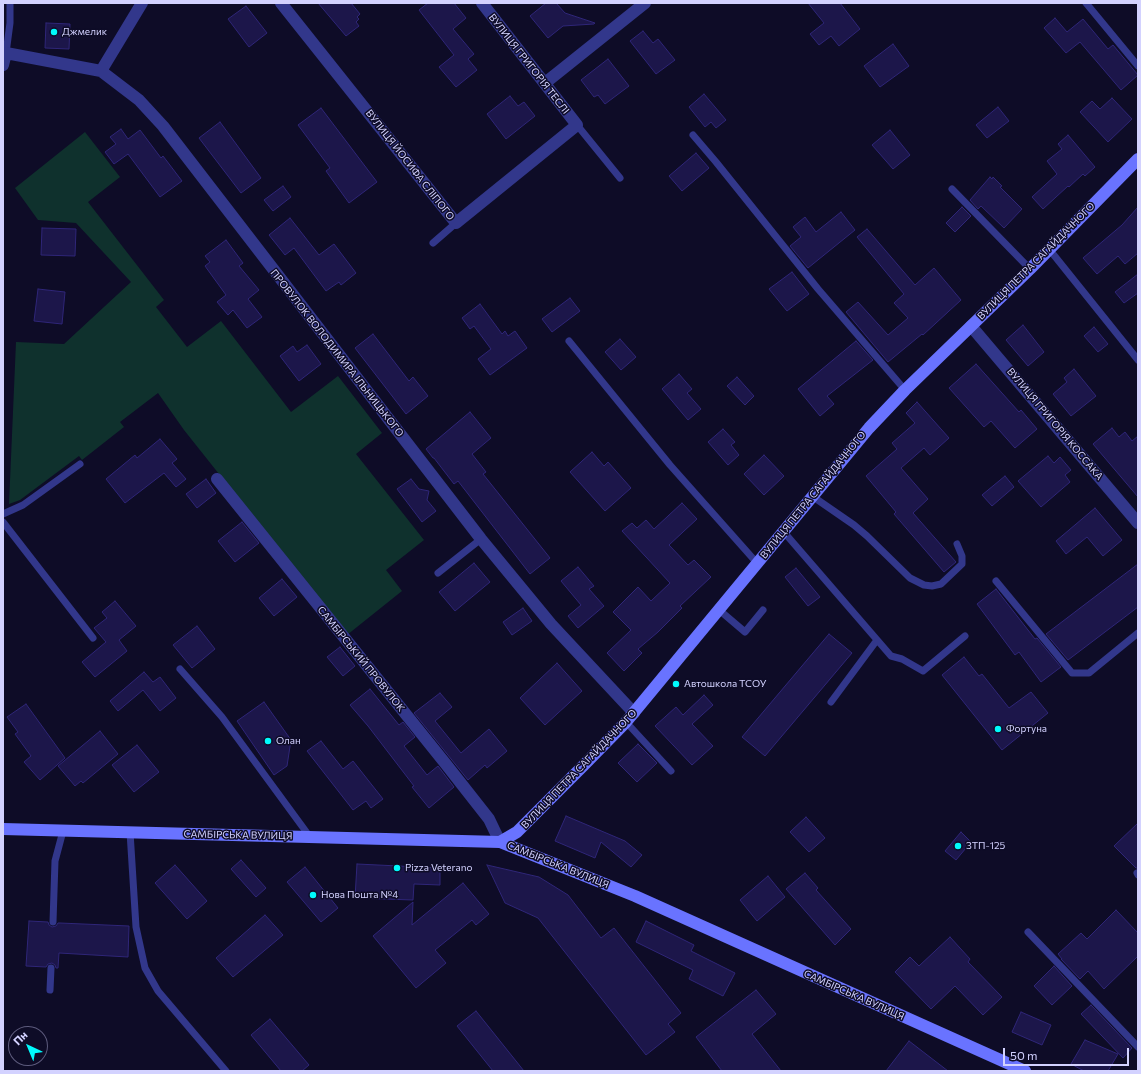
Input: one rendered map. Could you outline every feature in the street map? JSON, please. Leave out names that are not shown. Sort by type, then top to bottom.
[{"type":"main road","name":"ВУЛИЦЯ ПЕТРА САГАЙДАЧНОГО","points":[[500,842],[517,832],[630,717],[868,428],[905,390],[1030,269],[1138,159]]},
{"type":"main road","name":"САМБІРСЬКА ВУЛИЦЯ","points":[[3,829],[500,842],[635,896],[1026,1071]]},
{"type":"street","points":[[101,71],[142,3]]},
{"type":"street","name":"ВУЛИЦЯ ЙОСИФА СЛІПОГО","points":[[281,3],[456,224],[577,125]]},
{"type":"street","name":"ВУЛИЦЯ ГРИГОРІЯ ТЕСЛІ","points":[[482,3],[577,125]]},
{"type":"street","points":[[545,83],[644,3]]},
{"type":"street","name":"ПРОВУЛОК ВОЛОДИМИРА ІЛЬНИЦЬКОГО","points":[[4,57],[101,71],[140,100],[163,126],[481,539],[630,717]]},
{"type":"street","name":"ВУЛИЦЯ ГРИГОРІЯ КОССАКА","points":[[971,326],[1138,523]]},
{"type":"street","name":"САМБІРСЬКИЙ ПРОВУЛОК","points":[[217,479],[489,819],[500,842]]},
{"type":"lane","points":[[4,57],[10,23],[10,3]]},
{"type":"lane","points":[[1086,3],[1138,66]]},
{"type":"lane","points":[[577,125],[620,178]]},
{"type":"lane","points":[[693,135],[818,289],[905,390]]},
{"type":"lane","points":[[952,189],[1030,269]]},
{"type":"lane","points":[[433,243],[456,224]]},
{"type":"lane","points":[[1049,249],[1138,360]]},
{"type":"lane","points":[[569,341],[670,465],[757,563]]},
{"type":"lane","points":[[3,514],[23,505],[80,464]]},
{"type":"lane","points":[[812,496],[868,536],[910,578],[924,585],[932,586],[940,584],[962,564],[962,556],[957,544]]},
{"type":"lane","points":[[3,522],[93,638]]},
{"type":"lane","points":[[783,531],[891,656],[902,659],[923,671],[965,636]]},
{"type":"lane","points":[[438,573],[481,539]]},
{"type":"lane","points":[[996,581],[1072,673],[1089,673],[1138,633]]},
{"type":"lane","points":[[718,609],[745,632],[763,610]]},
{"type":"lane","points":[[832,702],[877,640]]},
{"type":"lane","points":[[180,669],[222,717],[310,837]]},
{"type":"lane","points":[[630,717],[671,771]]},
{"type":"lane","points":[[53,922],[55,861],[63,831]]},
{"type":"lane","points":[[130,832],[136,927],[146,968],[158,991],[226,1071]]},
{"type":"lane","points":[[1028,932],[1138,1047]]},
{"type":"lane","points":[[50,990],[51,968]]},
{"type":"green space","points":[[85,132],[120,177],[88,202],[164,300],[156,307],[187,347],[221,321],[291,412],[338,376],[382,433],[356,454],[424,540],[386,570],[402,591],[347,635],[184,430],[158,393],[120,422],[124,427],[82,460],[79,456],[20,500],[9,504],[16,342],[64,344],[131,282],[76,223],[38,220],[15,188]]},
{"type":"building","points":[[318,3],[351,3],[360,14],[357,17],[359,19],[356,22],[359,26],[346,36]]},
{"type":"building","points":[[428,3],[454,3],[466,18],[453,29],[474,54],[468,59],[477,70],[456,87],[439,67],[454,55],[419,10]]},
{"type":"building","points":[[546,3],[556,3],[565,13],[595,23],[563,26],[548,38],[530,16]]},
{"type":"building","points":[[808,3],[840,3],[860,29],[839,46],[831,36],[819,45],[810,34],[824,23]]},
{"type":"building","points":[[246,6],[267,33],[249,47],[228,19]]},
{"type":"building","points":[[1055,18],[1067,32],[1083,19],[1108,49],[1113,45],[1138,75],[1121,90],[1080,42],[1066,53],[1044,28]]},
{"type":"building","points":[[46,23],[70,24],[69,49],[45,48]]},
{"type":"building","points":[[643,31],[653,43],[658,39],[675,60],[656,74],[630,41]]},
{"type":"building","points":[[893,44],[909,66],[880,87],[864,66]]},
{"type":"building","points":[[608,59],[629,86],[605,104],[598,95],[594,97],[581,80]]},
{"type":"building","points":[[704,94],[726,120],[716,128],[711,122],[705,127],[689,107]]},
{"type":"building","points":[[510,96],[518,106],[524,102],[535,116],[506,139],[487,114]]},
{"type":"building","points":[[1112,98],[1132,119],[1108,142],[1080,112],[1092,101],[1100,109]]},
{"type":"building","points":[[998,107],[1009,121],[987,138],[976,125]]},
{"type":"building","points":[[321,108],[377,182],[349,203],[326,171],[330,168],[298,125]]},
{"type":"building","points":[[220,122],[261,178],[241,193],[199,138]]},
{"type":"building","points":[[121,129],[128,139],[140,130],[161,158],[163,156],[182,181],[160,197],[128,154],[114,164],[105,152],[116,144],[110,137]]},
{"type":"building","points":[[890,130],[910,155],[893,169],[872,145]]},
{"type":"building","points":[[1068,135],[1095,167],[1085,176],[1083,174],[1069,187],[1068,186],[1043,209],[1032,197],[1057,174],[1047,161],[1062,149],[1058,144]]},
{"type":"building","points":[[696,153],[709,168],[682,191],[669,176]]},
{"type":"building","points":[[990,177],[992,179],[993,177],[1002,186],[1000,187],[1022,209],[1004,228],[981,206],[978,209],[970,200]]},
{"type":"building","points":[[283,186],[291,197],[273,211],[264,200]]},
{"type":"building","points":[[962,207],[971,216],[955,232],[946,223]]},
{"type":"building","points":[[1138,207],[1138,253],[1125,264],[1118,256],[1097,274],[1083,258],[1122,225]]},
{"type":"building","points":[[841,212],[855,230],[808,268],[790,246],[801,237],[793,227],[805,217],[816,232]]},
{"type":"building","points":[[290,218],[319,255],[334,244],[356,273],[341,285],[339,282],[326,291],[294,248],[285,255],[269,235]]},
{"type":"building","points":[[42,228],[76,229],[75,256],[41,255]]},
{"type":"building","points":[[867,229],[915,285],[934,268],[961,300],[923,335],[922,334],[888,362],[846,312],[858,302],[888,335],[908,318],[894,303],[904,294],[857,237]]},
{"type":"building","points":[[226,240],[243,263],[239,266],[259,290],[248,299],[262,317],[247,328],[233,310],[228,315],[217,302],[226,295],[205,266],[210,262],[205,256]]},
{"type":"building","points":[[792,272],[809,294],[787,311],[769,289]]},
{"type":"building","points":[[1138,274],[1138,293],[1124,303],[1115,292]]},
{"type":"building","points":[[38,289],[65,292],[62,324],[34,321]]},
{"type":"building","points":[[570,298],[580,311],[552,332],[542,319]]},
{"type":"building","points":[[480,304],[502,334],[505,331],[508,336],[515,331],[527,348],[490,375],[478,359],[491,349],[474,326],[470,329],[462,318]]},
{"type":"building","points":[[1023,325],[1044,352],[1028,366],[1006,340]]},
{"type":"building","points":[[1094,327],[1108,344],[1098,352],[1084,336]]},
{"type":"building","points":[[373,334],[409,381],[413,377],[428,396],[406,414],[355,348]]},
{"type":"building","points":[[620,339],[636,357],[621,370],[605,352]]},
{"type":"building","points":[[856,341],[873,360],[827,396],[834,404],[820,416],[798,389]]},
{"type":"building","points":[[307,345],[321,364],[299,381],[280,356],[293,346],[297,352]]},
{"type":"building","points":[[976,364],[1019,412],[1021,410],[1037,429],[1015,448],[991,421],[984,427],[949,388]]},
{"type":"building","points":[[1074,369],[1096,396],[1071,416],[1053,394],[1067,382],[1064,378]]},
{"type":"building","points":[[679,374],[692,389],[687,393],[701,409],[688,420],[662,389]]},
{"type":"building","points":[[737,377],[754,396],[745,405],[727,386]]},
{"type":"building","points":[[917,402],[949,438],[930,455],[924,448],[901,468],[928,499],[913,513],[956,562],[944,572],[894,514],[896,512],[866,476],[897,449],[892,443],[915,423],[906,413]]},
{"type":"building","points":[[470,412],[491,438],[472,454],[486,472],[483,474],[550,558],[530,574],[458,481],[454,484],[426,449]]},
{"type":"building","points":[[1112,428],[1119,437],[1125,432],[1132,441],[1138,436],[1138,497],[1093,444]]},
{"type":"building","points":[[723,429],[735,442],[731,445],[739,455],[728,465],[708,442]]},
{"type":"building","points":[[160,439],[177,459],[172,463],[186,479],[176,487],[164,473],[125,503],[106,479],[135,455],[137,458]]},
{"type":"building","points":[[592,452],[604,466],[608,462],[631,488],[605,511],[570,472]]},
{"type":"building","points":[[764,455],[784,476],[764,495],[744,474]]},
{"type":"building","points":[[1048,456],[1054,463],[1060,457],[1071,470],[1065,475],[1070,482],[1041,507],[1018,481]]},
{"type":"building","points":[[1005,476],[1014,487],[992,506],[982,495]]},
{"type":"building","points":[[206,479],[216,493],[197,508],[186,494]]},
{"type":"building","points":[[411,479],[419,489],[429,491],[427,500],[436,511],[422,522],[397,489]]},
{"type":"building","points":[[682,503],[697,519],[669,545],[688,565],[694,560],[711,577],[680,606],[682,608],[658,632],[638,649],[642,653],[624,671],[607,653],[631,630],[613,612],[638,587],[651,601],[670,583],[622,531],[632,523],[637,528],[646,520],[654,529]]},
{"type":"building","points":[[1095,508],[1122,540],[1103,556],[1087,537],[1066,554],[1056,541]]},
{"type":"building","points":[[242,522],[259,543],[235,562],[218,541]]},
{"type":"building","points":[[474,563],[490,582],[455,611],[439,592]]},
{"type":"building","points":[[1138,564],[1138,607],[1068,660],[1046,634]]},
{"type":"building","points":[[578,567],[594,586],[589,589],[604,606],[578,628],[568,616],[581,605],[561,581]]},
{"type":"building","points":[[796,568],[820,597],[808,606],[785,577]]},
{"type":"building","points":[[282,579],[297,597],[274,616],[259,598]]},
{"type":"building","points":[[996,589],[1035,639],[1037,638],[1061,667],[1041,682],[1019,652],[1015,655],[977,604]]},
{"type":"building","points":[[115,601],[136,626],[119,640],[127,651],[95,677],[82,662],[106,642],[94,628],[107,618],[102,612]]},
{"type":"building","points":[[523,608],[532,621],[512,635],[503,622]]},
{"type":"building","points":[[197,626],[215,649],[192,668],[173,645]]},
{"type":"building","points":[[829,634],[852,653],[765,756],[742,737]]},
{"type":"building","points":[[340,647],[355,666],[343,676],[327,657]]},
{"type":"building","points":[[964,657],[979,676],[982,674],[1009,708],[1031,692],[1048,713],[1002,750],[942,675]]},
{"type":"building","points":[[557,663],[582,691],[545,725],[520,698]]},
{"type":"building","points":[[144,672],[153,682],[160,677],[176,698],[160,711],[143,690],[118,711],[110,701]]},
{"type":"building","points":[[370,689],[399,725],[403,722],[415,737],[404,746],[427,775],[438,766],[454,787],[429,808],[368,726],[350,705]]},
{"type":"building","points":[[440,693],[452,707],[435,721],[461,753],[489,729],[507,751],[487,768],[485,765],[468,780],[414,713]]},
{"type":"building","points":[[704,695],[713,705],[692,724],[713,746],[692,765],[655,726],[676,707],[683,715]]},
{"type":"building","points":[[264,702],[291,740],[287,766],[274,775],[237,721]]},
{"type":"building","points":[[26,704],[65,758],[40,780],[24,762],[31,756],[15,734],[18,732],[7,717]]},
{"type":"building","points":[[100,731],[118,754],[83,783],[81,781],[75,786],[58,766]]},
{"type":"building","points":[[321,741],[343,769],[353,761],[383,799],[371,808],[366,801],[353,810],[307,751]]},
{"type":"building","points":[[638,744],[657,763],[637,782],[618,763]]},
{"type":"building","points":[[137,745],[159,772],[134,792],[112,765]]},
{"type":"building","points":[[566,816],[625,841],[642,855],[631,867],[601,842],[595,858],[555,841]]},
{"type":"building","points":[[806,817],[825,838],[809,852],[790,832]]},
{"type":"building","points":[[1138,823],[1138,868],[1136,868],[1114,846]]},
{"type":"building","name":"ЗТП-125","points":[[961,832],[971,842],[956,860],[945,851]]},
{"type":"building","points":[[241,860],[266,888],[256,897],[231,869]]},
{"type":"building","points":[[357,864],[440,868],[440,885],[414,884],[413,900],[355,898]]},
{"type":"building","points":[[175,865],[207,901],[187,919],[155,883]]},
{"type":"building","points":[[487,865],[539,877],[568,895],[601,938],[614,928],[681,1013],[668,1024],[675,1032],[646,1055],[538,918],[505,903]]},
{"type":"building","points":[[305,867],[338,908],[321,922],[287,882]]},
{"type":"building","points":[[805,873],[818,888],[816,890],[851,929],[835,945],[786,889]]},
{"type":"building","points":[[768,876],[785,897],[757,921],[740,900]]},
{"type":"building","points":[[463,883],[489,914],[476,925],[472,920],[435,950],[446,963],[416,988],[373,936],[413,902],[412,925]]},
{"type":"building","points":[[1116,910],[1138,933],[1138,956],[1104,989],[1088,971],[1080,979],[1058,954],[1081,933],[1087,939]]},
{"type":"building","points":[[265,915],[283,935],[233,977],[216,958]]},
{"type":"building","points":[[29,921],[48,922],[52,927],[56,926],[58,923],[129,926],[128,957],[59,953],[58,968],[56,968],[52,963],[48,964],[46,967],[26,966]]},
{"type":"building","points":[[646,921],[694,945],[691,951],[735,973],[723,996],[689,979],[693,970],[636,942]]},
{"type":"building","points":[[950,937],[970,959],[968,962],[1002,997],[983,1015],[955,986],[931,1009],[895,972],[910,957],[919,966]]},
{"type":"building","points":[[1054,966],[1072,986],[1052,1005],[1034,986]]},
{"type":"building","points":[[756,990],[776,1014],[752,1034],[781,1071],[722,1071],[696,1037]]},
{"type":"building","points":[[1091,1005],[1132,1048],[1123,1058],[1081,1014]]},
{"type":"building","points":[[476,1011],[524,1071],[493,1071],[457,1026]]},
{"type":"building","points":[[1021,1012],[1051,1025],[1042,1045],[1012,1032]]},
{"type":"building","points":[[270,1019],[309,1065],[302,1071],[281,1071],[251,1035]]},
{"type":"building","points":[[1085,1040],[1118,1054],[1108,1071],[1084,1071],[1071,1064]]},
{"type":"building","points":[[909,1041],[948,1071],[886,1071]]},
{"type":"place","name":"Джмелик","points":[[54,32]]},
{"type":"place","name":"Автошкола ТСОУ","points":[[676,684]]},
{"type":"place","name":"Фортуна","points":[[998,729]]},
{"type":"place","name":"Олан","points":[[268,741]]},
{"type":"place","name":"ЗТП-125","points":[[958,846]]},
{"type":"place","name":"Pizza Veterano","points":[[397,868]]},
{"type":"place","name":"Нова Пошта №4","points":[[313,895]]}]
